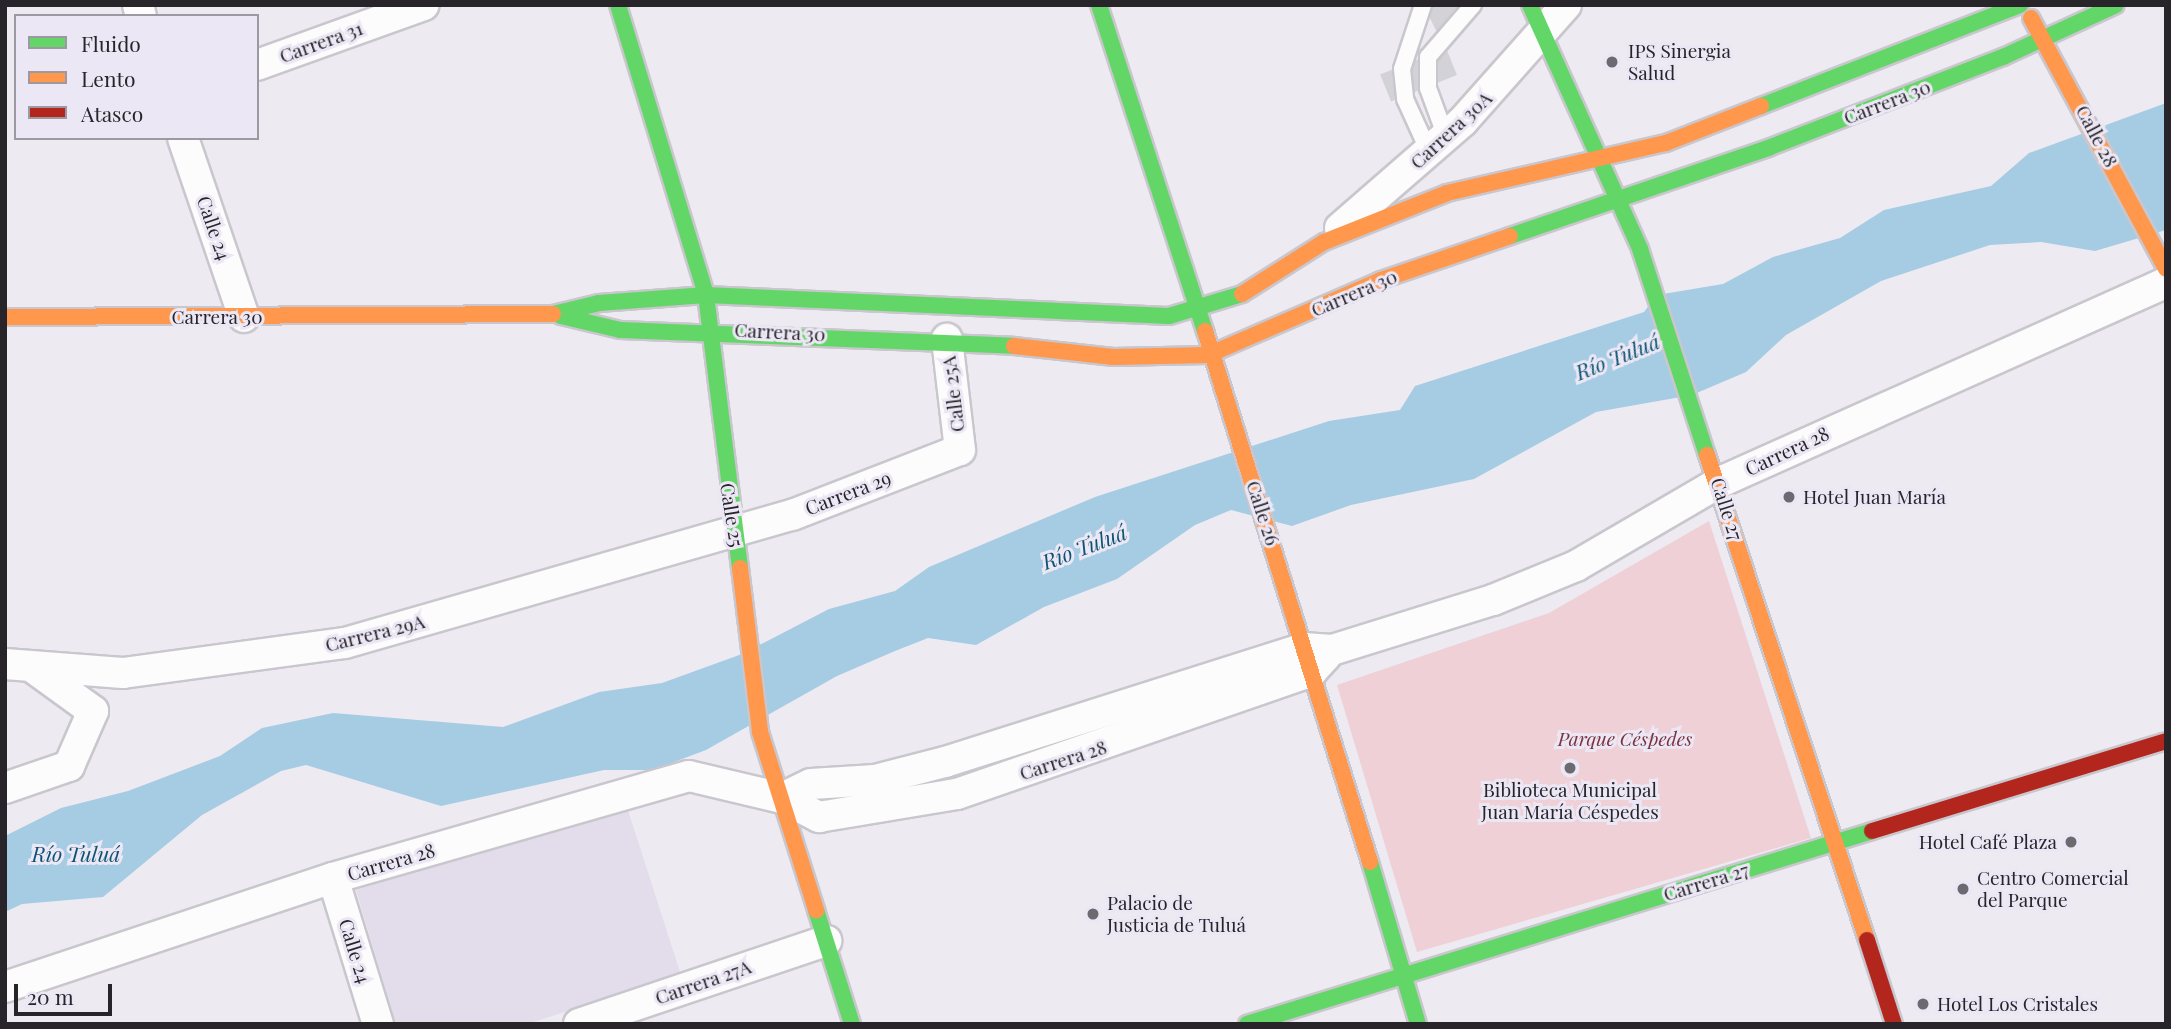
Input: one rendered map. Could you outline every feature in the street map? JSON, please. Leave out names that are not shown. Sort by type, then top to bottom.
[{"type":"main road","name":"Calle 25","points":[[618,5],[706,295],[760,732],[852,1024]]},
{"type":"main road","name":"Calle 26","points":[[1099,5],[1197,312],[1208,355],[1228,405],[1279,560],[1316,656],[1418,1024]]},
{"type":"main road","name":"Calle 27","points":[[1530,5],[1601,156],[1640,249],[1837,841],[1894,1024]]},
{"type":"main road","name":"Carrera 30","points":[[5,317],[554,314],[599,303],[706,295],[1136,317],[1197,312],[1256,286],[1324,242],[1447,193],[1601,156],[1666,144],[2022,5]]},
{"type":"main road","name":"Calle 28","points":[[2022,5],[2076,97],[2166,269]]},
{"type":"main road","name":"Carrera 30","points":[[554,314],[597,327],[947,339],[1113,357],[1208,355],[1381,280],[1619,200],[2043,40],[2116,5]]},
{"type":"main road","name":"Carrera 27","points":[[1247,1024],[2166,741]]},
{"type":"street","name":"Carrera 31","points":[[259,64],[424,5]]},
{"type":"street","name":"Carrera 30A","points":[[1324,242],[1438,144],[1566,5]]},
{"type":"street","name":"Calle 24","points":[[184,140],[244,317]]},
{"type":"street","name":"Carrera 28","points":[[5,987],[333,878],[689,776],[782,798],[819,817],[957,794],[1316,656],[1537,583],[1718,483],[2166,282]]},
{"type":"street","name":"Calle 25A","points":[[947,339],[960,450]]},
{"type":"street","name":"Carrera 29","points":[[734,534],[960,450]]},
{"type":"street","name":"Carrera 29A","points":[[5,664],[35,669],[124,673],[345,643],[734,534]]},
{"type":"street","points":[[5,788],[69,766],[93,711],[35,669]]},
{"type":"street","name":"Calle 24","points":[[333,878],[378,1024]]},
{"type":"street","name":"Carrera 27A","points":[[579,1024],[826,941]]},
{"type":"lane","points":[[1423,5],[1402,69],[1405,99],[1438,144]]},
{"type":"lane","points":[[1438,144],[1428,88],[1428,57],[1473,5]]},
{"type":"shaded area","points":[[626,804],[681,975],[527,1024],[396,1024],[356,890]]},
{"type":"green space","name":"Parque Céspedes","points":[[1709,521],[1811,838],[1417,952],[1337,685],[1549,613]]},
{"type":"water","name":"Río Tuluá","points":[[2166,103],[2166,230],[2095,251],[2041,242],[1990,245],[1881,281],[1786,335],[1746,372],[1692,395],[1596,412],[1474,479],[1351,505],[1292,526],[1231,510],[1195,525],[1117,579],[1044,607],[976,645],[928,638],[837,676],[706,750],[653,770],[604,770],[441,806],[306,765],[281,771],[202,815],[103,897],[22,904],[5,912],[5,836],[61,808],[128,791],[220,756],[262,728],[333,713],[503,727],[599,692],[662,683],[742,654],[829,609],[895,591],[929,567],[1095,497],[1329,421],[1400,410],[1415,386],[1644,312],[1657,295],[1723,284],[1773,257],[1840,238],[1884,210],[1991,186],[2029,153]]},
{"type":"building","points":[[1423,5],[1460,5],[1469,23],[1440,38]]},
{"type":"building","points":[[1446,48],[1457,75],[1391,101],[1380,75]]},
{"type":"traffic: fast","points":[[618,5],[706,295],[740,568]]},
{"type":"traffic: fast","points":[[1099,5],[1205,331]]},
{"type":"traffic: fast","points":[[1530,5],[1640,249],[1707,455]]},
{"type":"traffic: fast","points":[[1761,106],[2020,5]]},
{"type":"traffic: fast","points":[[1510,236],[1768,148],[2003,57],[2116,5]]},
{"type":"traffic: fast","points":[[553,314],[599,303],[706,295],[1169,316],[1242,294]]},
{"type":"traffic: fast","points":[[561,316],[620,330],[1014,346]]},
{"type":"traffic: fast","points":[[1247,1024],[1872,831]]},
{"type":"traffic: fast","points":[[1370,862],[1418,1024]]},
{"type":"traffic: fast","points":[[816,910],[852,1024]]},
{"type":"traffic: slow","points":[[2031,18],[2166,269]]},
{"type":"traffic: slow","points":[[1242,294],[1324,242],[1447,193],[1666,143],[1761,106]]},
{"type":"traffic: slow","points":[[1014,346],[1113,357],[1208,355],[1381,280],[1510,236]]},
{"type":"traffic: slow","points":[[5,317],[553,314]]},
{"type":"traffic: slow","points":[[1205,331],[1370,862]]},
{"type":"traffic: slow","points":[[1707,455],[1867,940]]},
{"type":"traffic: slow","points":[[740,568],[760,732],[816,910]]},
{"type":"traffic: jam","points":[[1872,831],[2166,741]]},
{"type":"traffic: jam","points":[[1867,940],[1894,1024]]},
{"type":"place","name":"IPS Sinergia Salud","points":[[1612,62]]},
{"type":"place","name":"Hotel Juan María","points":[[1789,497]]},
{"type":"place","name":"Biblioteca Municipal Juan María Céspedes","points":[[1570,768]]},
{"type":"place","name":"Hotel Café Plaza","points":[[2071,842]]},
{"type":"place","name":"Centro Comercial del Parque","points":[[1963,889]]},
{"type":"place","name":"Palacio de Justicia de Tuluá","points":[[1093,914]]},
{"type":"place","name":"Hotel Los Cristales","points":[[1923,1004]]}]
